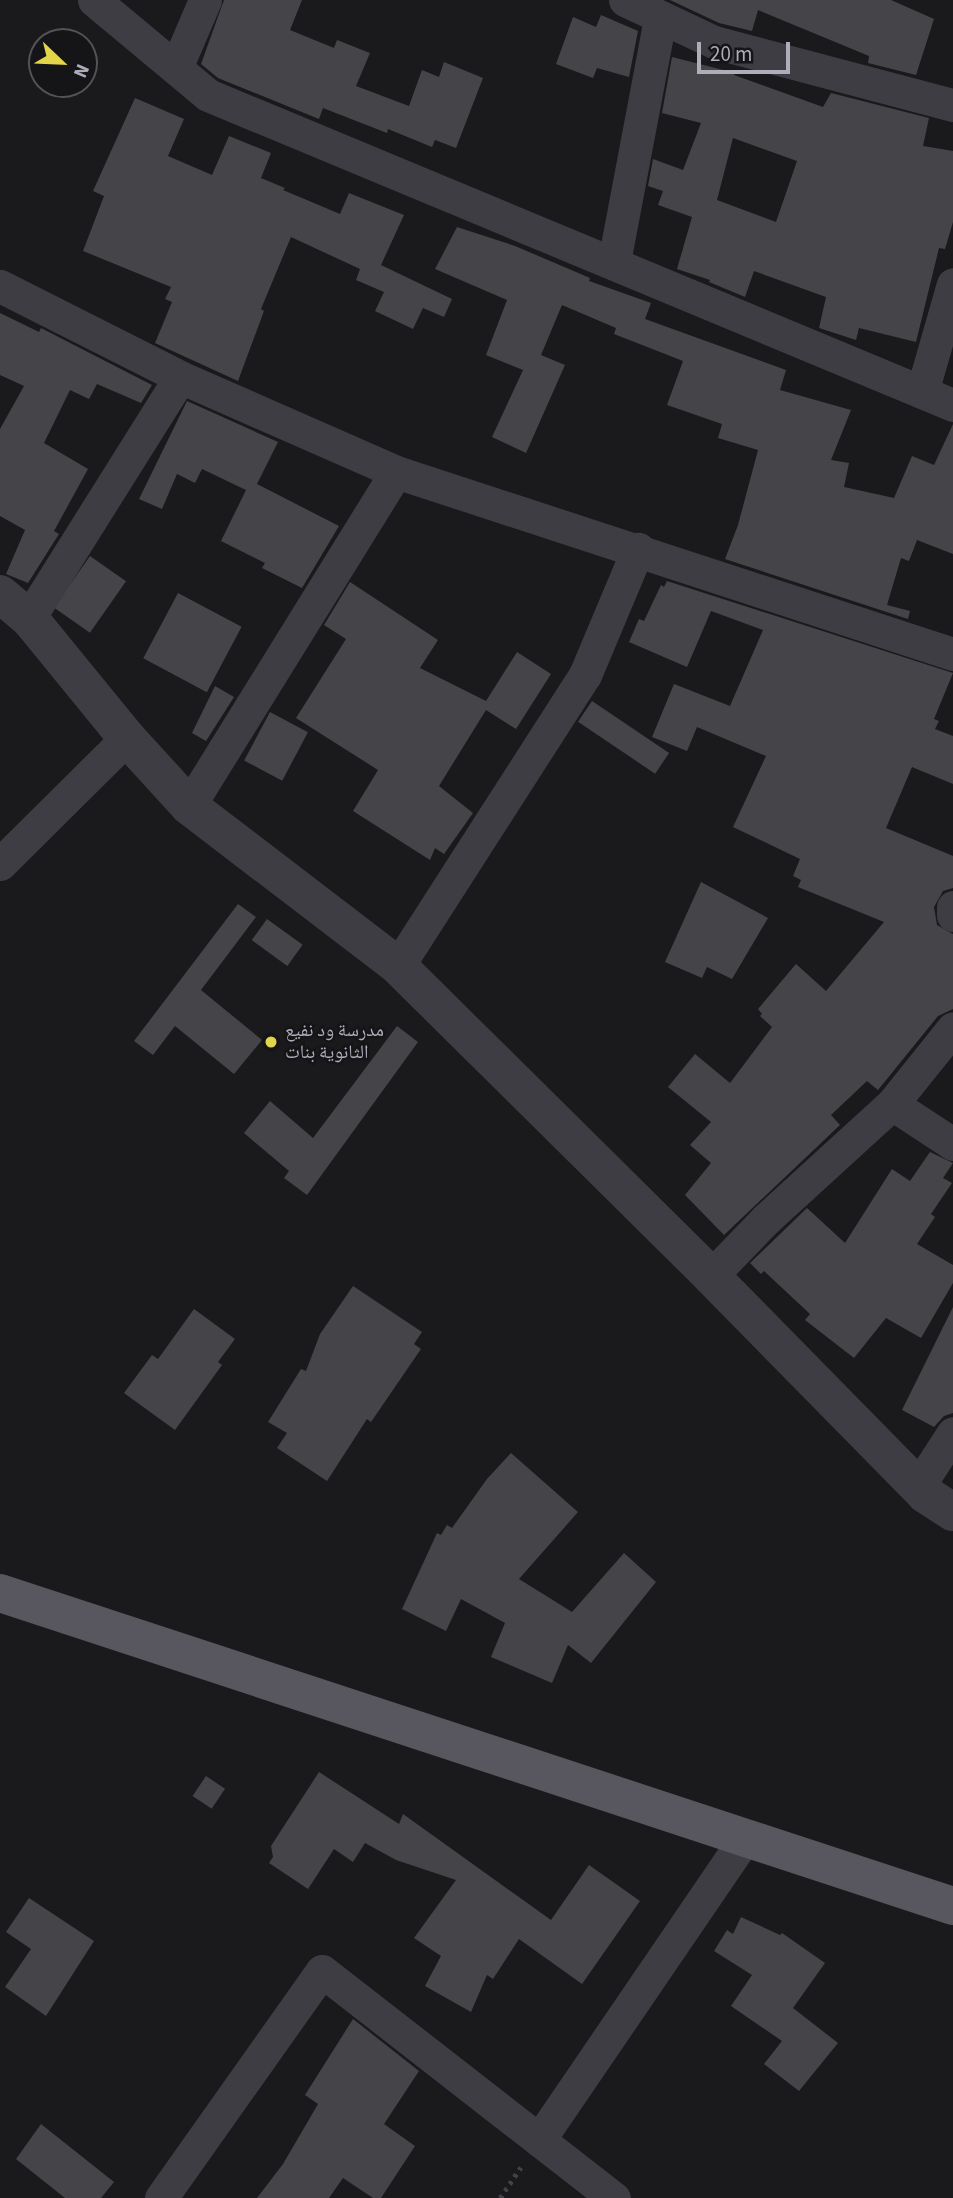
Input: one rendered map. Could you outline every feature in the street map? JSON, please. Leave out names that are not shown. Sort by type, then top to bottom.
[{"type":"main road","points":[[0,1593],[953,1906]]},
{"type":"street","points":[[94,0],[208,95],[953,405]]},
{"type":"street","points":[[176,68],[205,0]]},
{"type":"street","points":[[625,0],[714,42],[953,105]]},
{"type":"street","points":[[614,262],[660,18]]},
{"type":"street","points":[[922,392],[953,284]]},
{"type":"street","points":[[0,286],[180,377],[396,472],[638,549],[843,621],[953,654]]},
{"type":"street","points":[[29,618],[180,377]]},
{"type":"street","points":[[190,806],[396,472]]},
{"type":"street","points":[[398,966],[584,675],[638,549]]},
{"type":"street","points":[[0,594],[29,618],[127,738],[190,806],[398,966],[711,1276],[918,1487],[953,1513]]},
{"type":"street","points":[[0,864],[127,738]]},
{"type":"street","points":[[953,906],[953,915]]},
{"type":"street","points":[[711,1276],[765,1220],[892,1104],[953,1028]]},
{"type":"street","points":[[892,1104],[953,1144]]},
{"type":"street","points":[[918,1487],[953,1433]]},
{"type":"street","points":[[539,2140],[746,1836]]},
{"type":"street","points":[[161,2198],[322,1970],[614,2198]]},
{"type":"path","points":[[500,2198],[539,2140]]},
{"type":"building","points":[[224,0],[302,0],[290,30],[334,48],[337,40],[370,53],[356,86],[409,106],[422,70],[439,77],[444,62],[483,78],[456,148],[435,140],[432,147],[388,129],[387,133],[323,108],[319,119],[218,78],[201,64]]},
{"type":"building","points":[[670,0],[891,0],[934,19],[916,75],[868,63],[869,56],[758,10],[752,31],[719,23]]},
{"type":"building","points":[[601,15],[638,31],[629,77],[597,68],[593,78],[556,64],[573,17],[596,27]]},
{"type":"building","points":[[672,57],[735,73],[734,75],[823,107],[831,93],[929,118],[923,146],[953,151],[953,222],[945,249],[939,248],[916,342],[859,328],[856,340],[819,328],[826,297],[754,271],[745,297],[709,282],[710,280],[677,269],[692,217],[658,205],[663,191],[648,186],[653,159],[683,170],[701,123],[662,113]],"holes":[[[733,138],[797,161],[776,222],[717,200]]]},
{"type":"building","points":[[135,98],[184,119],[168,156],[212,175],[229,136],[271,153],[261,178],[285,188],[283,190],[340,214],[349,193],[404,215],[381,265],[452,299],[444,317],[423,308],[413,329],[375,311],[384,292],[356,280],[360,269],[291,237],[261,309],[264,311],[238,381],[155,343],[172,302],[165,299],[171,287],[83,251],[104,196],[93,191]]},
{"type":"building","points":[[457,227],[515,246],[590,278],[589,281],[651,303],[645,319],[786,370],[780,390],[851,410],[831,460],[849,463],[844,487],[894,498],[912,456],[934,465],[953,424],[953,554],[917,540],[909,561],[901,558],[887,605],[910,611],[908,619],[725,559],[738,525],[758,450],[718,438],[722,424],[667,405],[683,361],[614,334],[616,328],[562,305],[541,355],[565,365],[526,453],[492,437],[523,370],[486,355],[507,300],[435,269]]},
{"type":"building","points":[[0,313],[39,332],[41,328],[152,385],[141,403],[97,384],[89,399],[70,390],[44,443],[88,469],[54,531],[59,534],[28,583],[6,574],[25,530],[0,516],[0,429],[24,386],[0,375]]},
{"type":"building","points":[[187,401],[278,442],[257,484],[339,526],[302,588],[262,568],[265,563],[221,541],[246,490],[202,469],[195,483],[177,474],[162,509],[139,499]]},
{"type":"building","points":[[90,556],[126,581],[90,633],[54,608]]},
{"type":"building","points":[[667,581],[953,673],[934,719],[939,721],[935,729],[953,736],[953,784],[912,767],[886,828],[953,856],[953,888],[943,891],[934,907],[937,925],[953,934],[953,1009],[938,1016],[878,1090],[867,1081],[831,1115],[840,1125],[724,1235],[685,1195],[711,1163],[690,1145],[711,1122],[668,1087],[695,1054],[730,1083],[772,1027],[760,1016],[762,1014],[758,1009],[796,964],[826,991],[884,922],[798,887],[801,880],[793,876],[800,859],[733,827],[766,756],[697,727],[687,751],[652,737],[674,684],[730,706],[763,630],[711,611],[687,667],[629,642],[639,619],[644,621],[661,585],[664,587]]},
{"type":"building","points":[[350,582],[438,640],[420,668],[486,701],[517,652],[551,674],[516,729],[486,710],[439,786],[473,813],[444,854],[435,848],[430,860],[353,811],[378,770],[296,718],[346,639],[324,625]]},
{"type":"building","points":[[178,593],[242,627],[207,692],[143,658]]},
{"type":"building","points":[[215,686],[234,697],[206,741],[192,733]]},
{"type":"building","points":[[592,701],[669,753],[655,774],[578,722]]},
{"type":"building","points":[[270,712],[308,732],[282,781],[244,761]]},
{"type":"building","points":[[701,882],[768,918],[732,979],[707,967],[702,978],[665,962]]},
{"type":"building","points":[[238,904],[256,917],[201,990],[262,1040],[234,1074],[175,1026],[153,1055],[134,1041]]},
{"type":"building","points":[[267,919],[303,945],[287,966],[252,940]]},
{"type":"building","points":[[397,1026],[418,1042],[307,1195],[284,1178],[289,1171],[244,1133],[270,1101],[313,1138]]},
{"type":"building","points":[[930,1152],[953,1163],[943,1178],[952,1183],[931,1214],[935,1217],[917,1244],[953,1265],[953,1283],[921,1338],[886,1318],[854,1358],[805,1320],[810,1314],[764,1271],[761,1274],[750,1263],[807,1208],[845,1243],[892,1169],[910,1181]]},
{"type":"building","points":[[353,1286],[422,1332],[414,1344],[421,1349],[371,1422],[367,1419],[327,1481],[277,1448],[287,1433],[268,1422],[301,1369],[306,1371],[320,1334]]},
{"type":"building","points":[[953,1307],[953,1413],[944,1416],[934,1427],[902,1410]]},
{"type":"building","points":[[194,1309],[235,1339],[218,1362],[222,1365],[175,1430],[124,1393],[152,1355],[158,1359]]},
{"type":"building","points":[[511,1453],[578,1512],[519,1579],[572,1612],[624,1553],[656,1582],[591,1663],[568,1645],[552,1683],[491,1657],[505,1623],[461,1599],[446,1631],[402,1609],[437,1533],[441,1535],[447,1525],[452,1528],[487,1479]]},
{"type":"building","points":[[319,1772],[399,1824],[403,1814],[551,1920],[589,1865],[640,1901],[582,1984],[519,1939],[493,1979],[487,1975],[471,2012],[425,1986],[441,1956],[414,1938],[456,1880],[396,1860],[365,1843],[353,1862],[334,1849],[308,1889],[269,1863],[273,1857],[271,1846]]},
{"type":"building","points":[[206,1776],[225,1789],[212,1809],[193,1796]]},
{"type":"building","points":[[29,1898],[94,1941],[46,2016],[5,1987],[31,1949],[6,1932]]},
{"type":"building","points":[[741,1917],[780,1935],[782,1933],[825,1963],[793,2008],[838,2043],[799,2091],[764,2064],[782,2041],[731,2006],[752,1975],[714,1951],[727,1930],[733,1934]]},
{"type":"building","points":[[353,2019],[419,2071],[384,2124],[415,2146],[381,2198],[373,2198],[343,2178],[329,2198],[257,2198],[283,2164],[318,2104],[305,2095]]},
{"type":"building","points":[[41,2124],[114,2182],[101,2198],[65,2198],[16,2159]]},
{"type":"place","name":"مدرسة ود نفيع الثانوية بنات","points":[[271,1042]]}]
